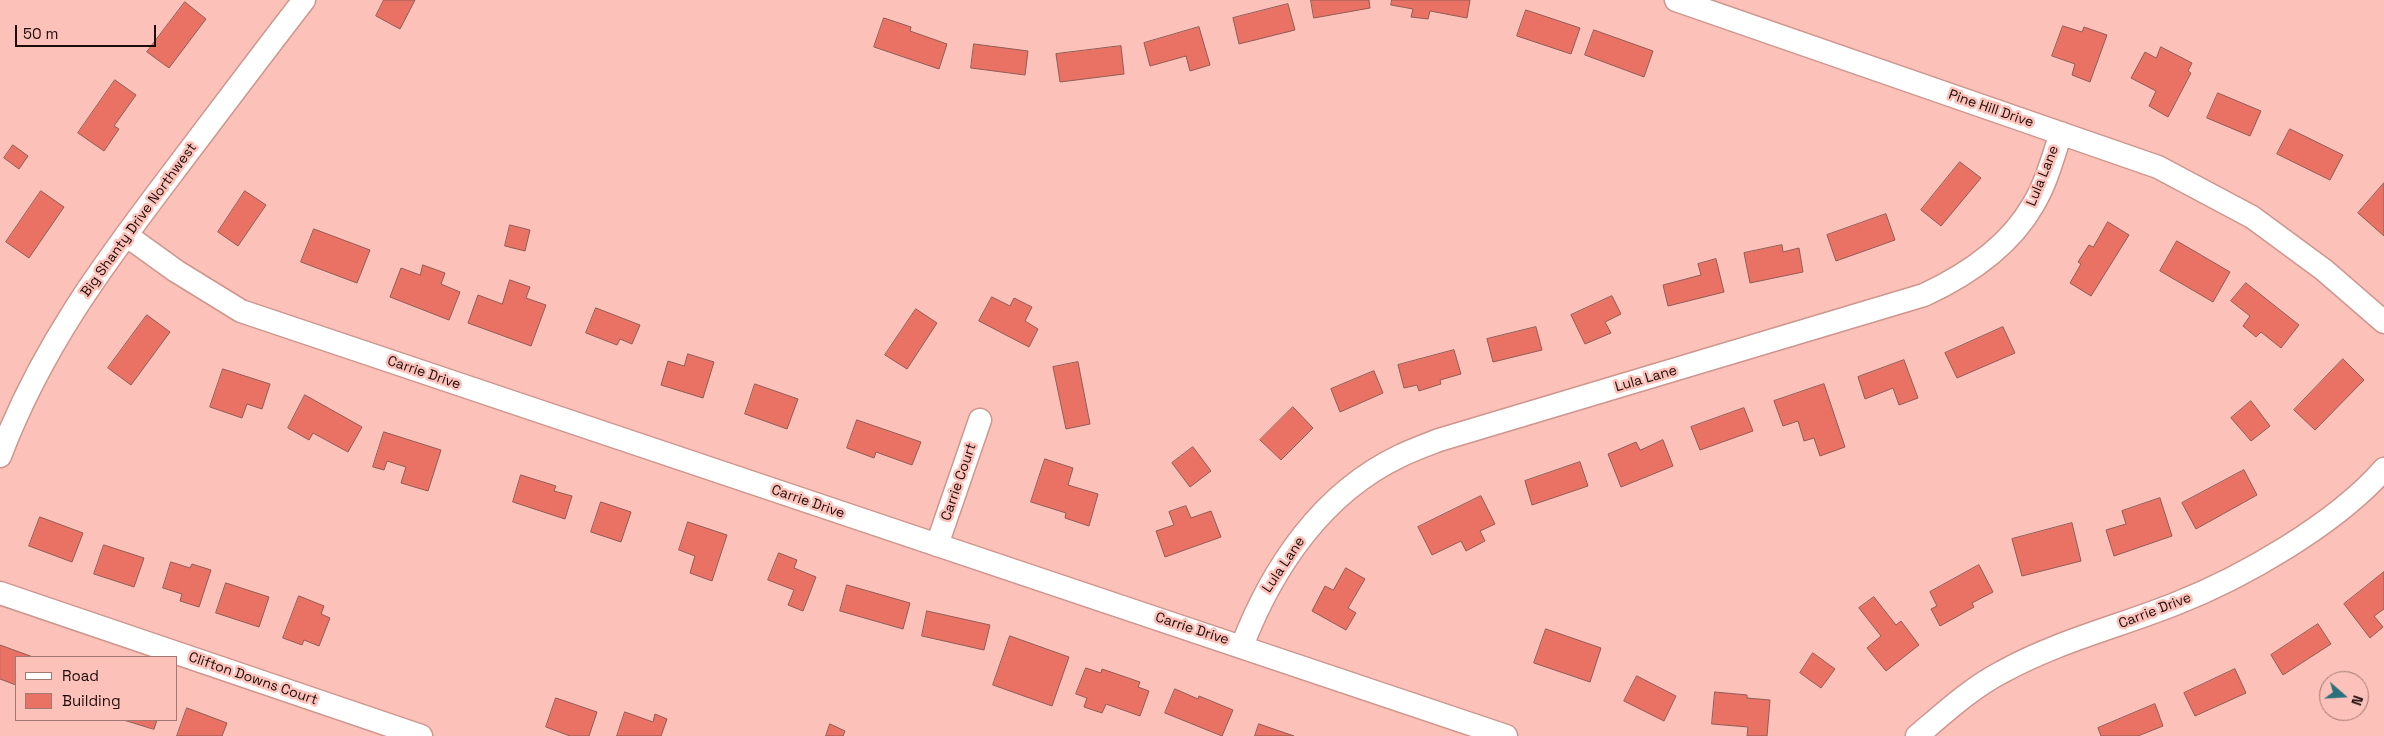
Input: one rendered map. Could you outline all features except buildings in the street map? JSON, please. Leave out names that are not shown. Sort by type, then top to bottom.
[{"type":"street","name":"Big Shanty Drive Northwest","points":[[2,443],[35,376],[69,316],[126,235],[304,0]]},
{"type":"street","name":"Pine Hill Drive","points":[[1676,0],[2158,167],[2252,217],[2324,270],[2384,322]]},
{"type":"street","name":"Lula Lane","points":[[1242,646],[1262,598],[1284,561],[1321,514],[1361,478],[1399,456],[1439,440],[1915,298],[1954,281],[1988,256],[2015,231],[2034,205],[2060,133]]},
{"type":"street","name":"Carrie Drive","points":[[126,235],[240,311],[1506,736]]},
{"type":"street","name":"Carrie Court","points":[[938,545],[980,420]]},
{"type":"street","name":"Carrie Drive","points":[[1917,736],[1950,708],[2000,672],[2056,646],[2175,604],[2214,588],[2306,534],[2346,504],[2384,469]]},
{"type":"street","name":"Clifton Downs Court","points":[[0,593],[422,736]]}]
